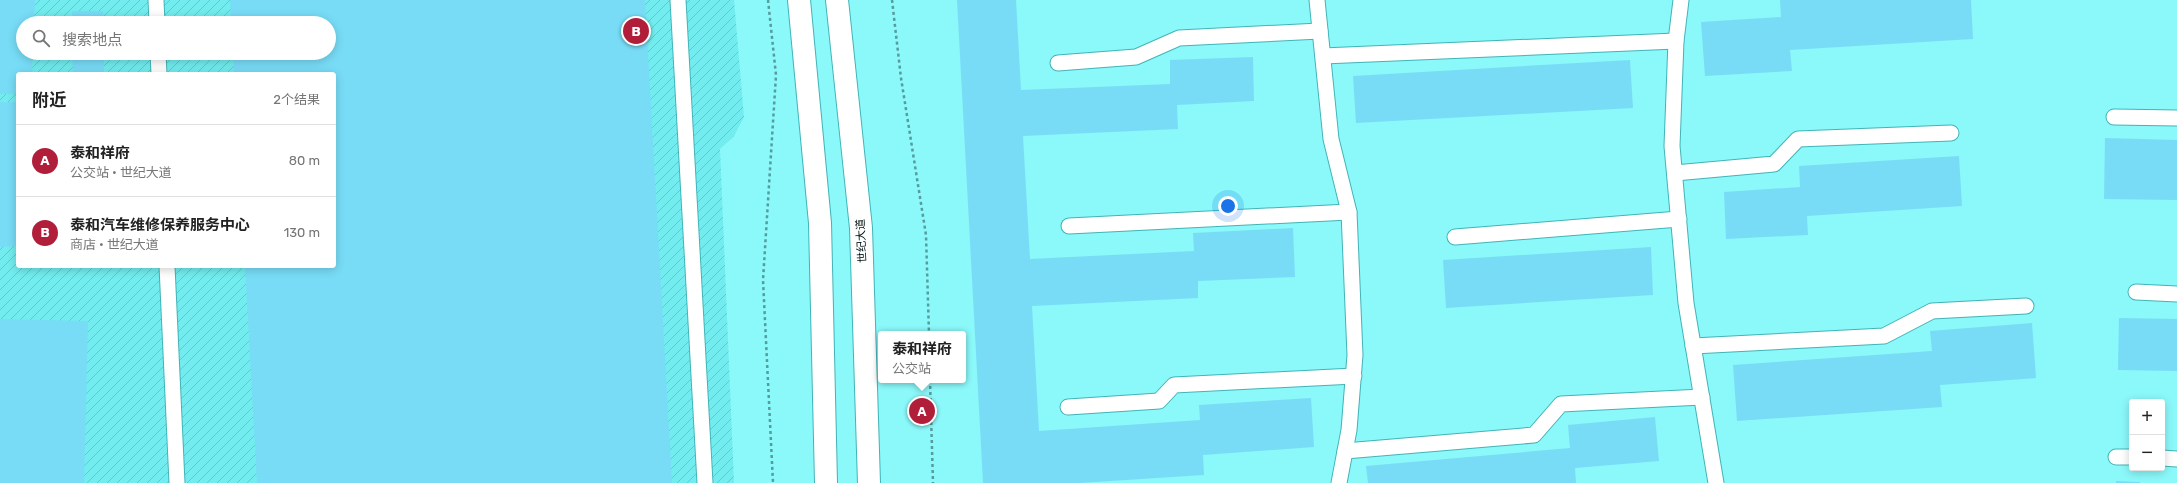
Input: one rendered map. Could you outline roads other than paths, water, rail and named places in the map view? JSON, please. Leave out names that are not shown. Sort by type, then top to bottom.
[{"type":"street","points":[[799,0],[820,223],[826,483]]},
{"type":"street","name":"世纪大道","points":[[837,0],[861,228],[869,483]]},
{"type":"lane","points":[[156,0],[157,16]]},
{"type":"lane","points":[[678,0],[705,483]]},
{"type":"lane","points":[[1317,0],[1331,139],[1349,212],[1355,355],[1345,451],[1339,483]]},
{"type":"lane","points":[[1681,0],[1676,41],[1672,146],[1686,303],[1716,483]]},
{"type":"lane","points":[[1058,63],[1136,57],[1179,38],[1320,31]]},
{"type":"lane","points":[[1322,56],[1676,41]]},
{"type":"lane","points":[[158,60],[159,72]]},
{"type":"lane","points":[[2114,117],[2177,118]]},
{"type":"lane","points":[[1675,173],[1774,164],[1798,139],[1951,133]]},
{"type":"lane","points":[[1070,226],[1349,212]]},
{"type":"lane","points":[[1455,237],[1679,219]]},
{"type":"lane","points":[[168,268],[177,483]]},
{"type":"lane","points":[[2136,292],[2177,294]]},
{"type":"lane","points":[[1693,346],[1884,336],[1932,311],[2026,306]]},
{"type":"lane","points":[[1068,407],[1159,401],[1174,385],[1354,376]]},
{"type":"lane","points":[[1345,451],[1534,435],[1561,404],[1702,398]]},
{"type":"lane","points":[[2116,457],[2129,457]]},
{"type":"lane","points":[[2165,458],[2177,459]]},
{"type":"place","name":"泰和汽车维修保养服务中心","points":[[636,31]]},
{"type":"place","name":"泰和祥府","points":[[922,411]]}]
